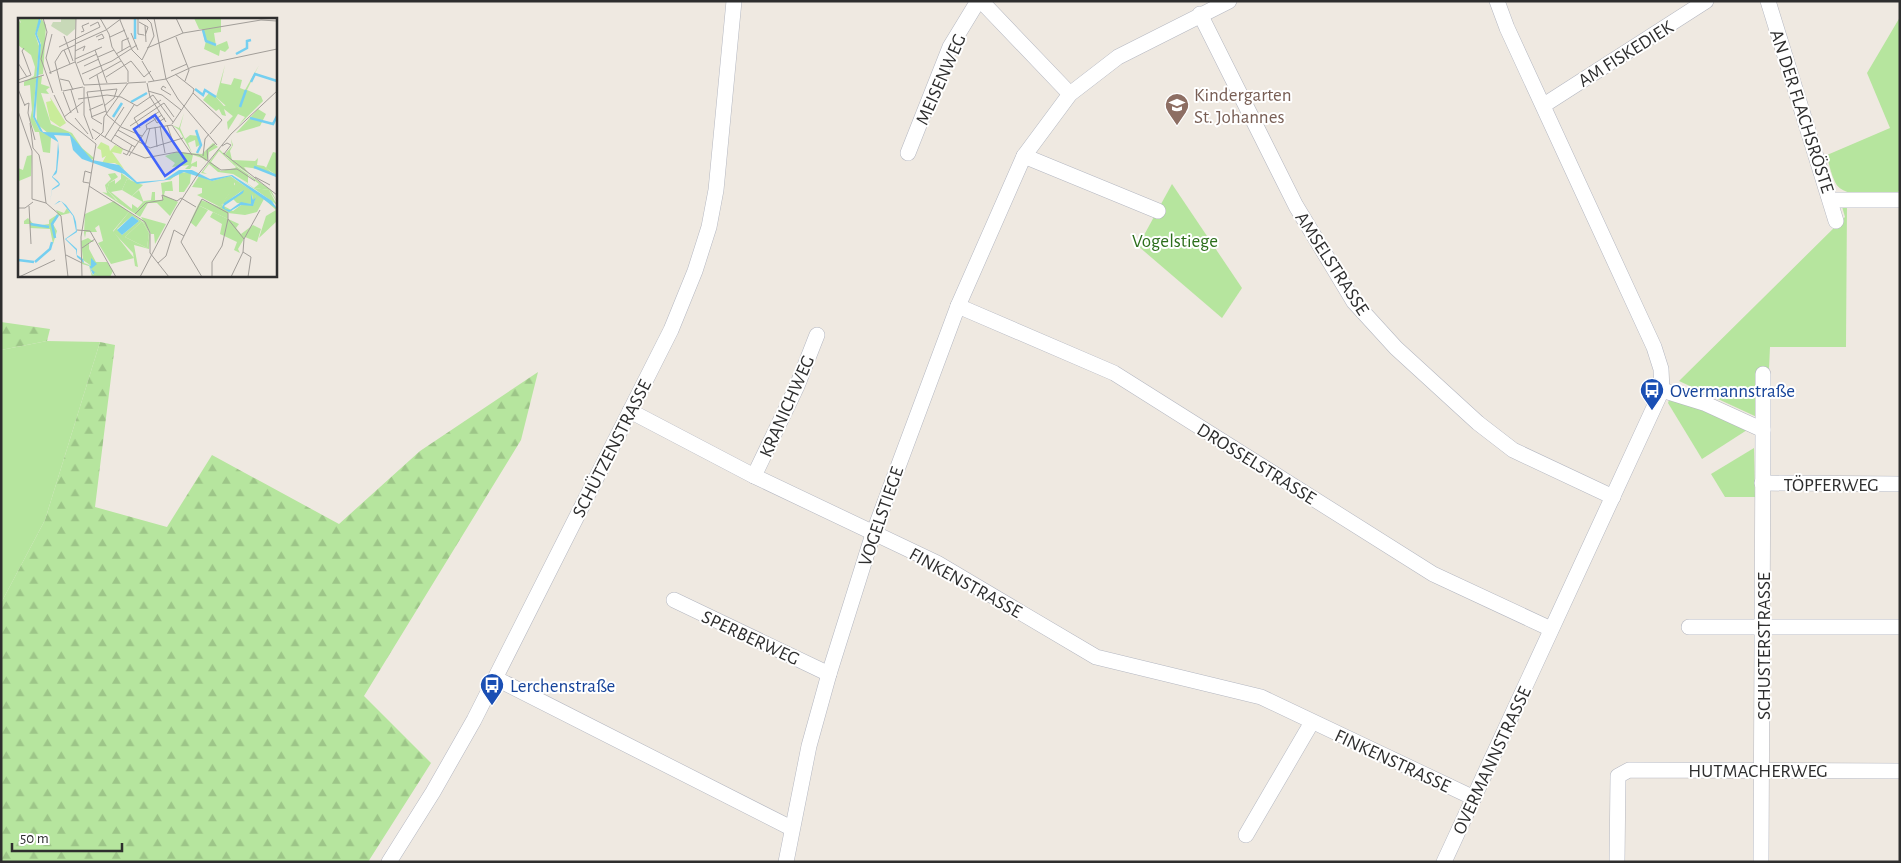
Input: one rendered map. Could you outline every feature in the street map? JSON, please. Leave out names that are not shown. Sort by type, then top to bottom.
[{"type":"street","name":"SCHÜTZENSTRASSE","points":[[389,862],[433,792],[495,678],[671,330],[696,271],[709,227],[716,190],[734,1]]},
{"type":"street","name":"VOGELSTIEGE","points":[[786,862],[791,828],[809,746],[829,674],[873,534],[958,306],[1024,156],[1070,94],[1118,57],[1228,1]]},
{"type":"street","name":"OVERMANNSTRASSE","points":[[1444,862],[1662,390],[1661,369],[1654,347],[1507,28],[1498,1]]},
{"type":"street","name":"AM FISKEDIEK","points":[[1544,105],[1706,1]]},
{"type":"street","name":"AN DER FLACHSRÖSTE","points":[[1768,1],[1831,200],[1836,222]]},
{"type":"street","name":"MEISENWEG","points":[[908,153],[950,47],[978,3],[1070,94]]},
{"type":"street","name":"AMSELSTRASSE","points":[[1200,14],[1296,206],[1354,302],[1396,348],[1478,423],[1513,450],[1613,497]]},
{"type":"street","points":[[1024,156],[1158,210]]},
{"type":"street","points":[[1831,200],[1900,200]]},
{"type":"street","name":"DROSSELSTRASSE","points":[[958,306],[1114,373],[1434,574],[1551,629]]},
{"type":"street","name":"KRANICHWEG","points":[[754,476],[797,386],[817,335]]},
{"type":"street","name":"SCHUSTERSTRASSE","points":[[1761,862],[1763,374]]},
{"type":"street","points":[[1662,390],[1704,403],[1763,430]]},
{"type":"street","name":"FINKENSTRASSE","points":[[630,411],[754,476],[937,563],[1096,657],[1261,697],[1474,798]]},
{"type":"street","name":"TÖPFERWEG","points":[[1762,483],[1900,484]]},
{"type":"street","name":"SPERBERWEG","points":[[674,600],[829,674]]},
{"type":"street","points":[[1689,627],[1900,627]]},
{"type":"street","points":[[495,678],[791,828]]},
{"type":"street","name":"FINKENSTRASSE","points":[[1246,835],[1312,722]]},
{"type":"street","name":"HUTMACHERWEG","points":[[1617,862],[1618,776],[1629,770],[1900,771]]},
{"type":"green space","points":[[1900,17],[1900,191],[1895,193],[1862,194],[1846,191],[1839,188],[1835,182],[1827,155],[1890,128],[1867,73]]},
{"type":"green space","name":"Vogelstiege","points":[[1172,184],[1242,288],[1222,318],[1138,246]]},
{"type":"green space","points":[[1841,203],[1847,203],[1846,347],[1770,347],[1769,369],[1759,369],[1759,418],[1679,381],[1845,217]]},
{"type":"green space","points":[[1,322],[50,329],[47,341],[1,350]]},
{"type":"green space","points":[[47,341],[100,342],[45,520],[1,603],[1,350]]},
{"type":"green space","points":[[100,342],[115,345],[95,507],[167,527],[212,455],[339,524],[420,451],[538,372],[521,440],[364,696],[431,763],[368,862],[1,862],[1,603],[45,520]]},
{"type":"green space","points":[[1669,400],[1692,404],[1747,430],[1702,459],[1668,403]]},
{"type":"green space","points":[[1754,448],[1755,497],[1725,497],[1711,474]]},
{"type":"place","name":"Kindergarten St. Johannes","points":[[1177,126]]},
{"type":"place","name":"Overmannstraße","points":[[1652,411]]},
{"type":"place","name":"Lerchenstraße","points":[[492,706]]}]
